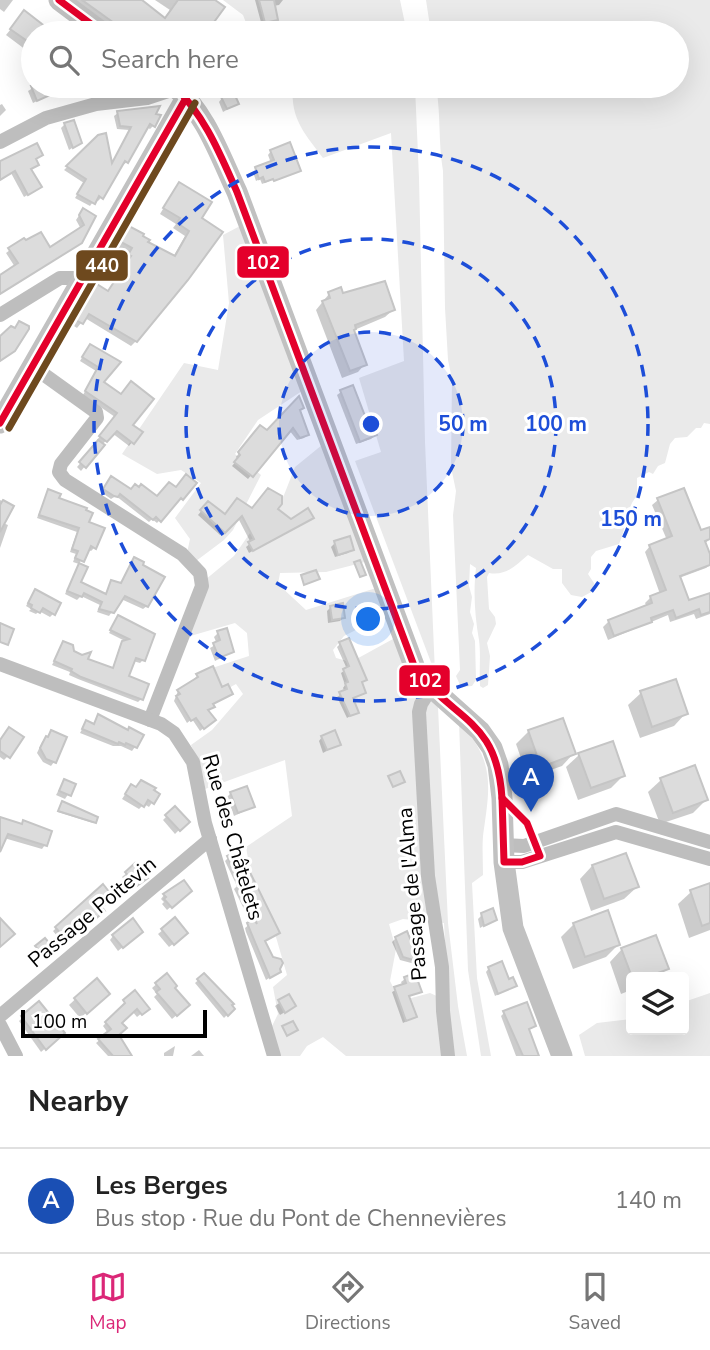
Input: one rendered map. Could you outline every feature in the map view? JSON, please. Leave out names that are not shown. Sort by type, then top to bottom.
[{"type":"main road","points":[[59,0],[87,21]]},
{"type":"main road","points":[[0,423],[82,278],[175,98]]},
{"type":"main road","points":[[184,98],[204,123],[237,192],[416,671],[431,688],[480,731],[492,748],[498,765],[502,798],[503,854],[513,928],[562,1056]]},
{"type":"street","points":[[0,142],[46,118],[96,104],[148,98]]},
{"type":"street","points":[[0,315],[60,278],[82,278]]},
{"type":"street","points":[[32,366],[96,412],[97,418],[61,464],[59,472],[65,480],[182,554],[200,573],[202,586],[150,720]]},
{"type":"street","name":"Rue des Châtelets","points":[[0,664],[150,720],[174,733],[193,762],[210,839],[274,1056]]},
{"type":"street","name":"Passage de l'Alma","points":[[431,688],[419,712],[428,876],[442,967],[448,1056]]},
{"type":"street","points":[[503,854],[616,814],[710,842]]},
{"type":"street","points":[[503,854],[522,862],[616,832],[710,859]]},
{"type":"street","name":"Passage Poitevin","points":[[0,1016],[210,839]]},
{"type":"street","points":[[0,1025],[16,1056]]},
{"type":"shaded area","points":[[223,0],[400,0],[404,21],[245,21],[243,15]]},
{"type":"shaded area","points":[[426,0],[710,0],[710,424],[704,423],[687,437],[675,438],[670,444],[665,463],[658,466],[653,474],[649,472],[637,478],[637,496],[631,506],[619,544],[596,551],[591,557],[588,574],[594,583],[593,591],[582,597],[571,595],[562,583],[562,569],[553,569],[528,555],[506,571],[489,573],[489,609],[496,624],[487,643],[490,656],[488,685],[483,688],[480,686],[480,646],[475,605],[476,568],[470,564],[470,612],[474,624],[472,633],[475,641],[476,680],[472,686],[461,687],[456,676],[460,670],[453,515],[456,491],[451,467],[452,379],[448,360],[445,308],[443,171],[437,98],[689,98],[689,21],[429,21]]},
{"type":"shaded area","points":[[293,98],[416,98],[425,442],[435,673],[355,461],[381,452],[359,378],[404,361],[391,133],[323,158],[304,133]]},
{"type":"shaded area","points":[[240,226],[302,391],[258,420],[235,454],[261,475],[233,530],[196,561],[187,553],[190,539],[175,518],[201,483],[181,470],[157,474],[122,454],[184,363],[218,370],[229,303],[223,235]]},
{"type":"shaded area","points":[[322,445],[365,562],[326,572],[280,573],[278,584],[306,610],[376,588],[385,615],[344,636],[333,650],[336,658],[351,662],[393,639],[418,697],[430,700],[438,707],[448,923],[467,1056],[346,1056],[323,1037],[307,1046],[300,1056],[278,1056],[272,1026],[278,1014],[273,987],[287,975],[269,913],[249,922],[242,882],[250,870],[246,847],[292,816],[285,760],[205,789],[200,765],[191,745],[212,730],[243,694],[236,684],[209,699],[203,671],[249,656],[247,633],[235,623],[187,637],[205,580],[234,556],[250,533],[274,512],[295,467]],"holes":[[[403,919],[444,923],[448,1001],[430,993],[400,1001],[390,981],[396,949],[389,924]]]},
{"type":"shaded area","points":[[459,722],[482,755],[488,777],[483,875],[472,883],[477,978],[491,1056],[481,1056],[468,970]]},
{"type":"shaded area","points":[[710,993],[710,1056],[585,1056],[579,1035],[597,1023],[626,1020],[626,1035],[689,1035],[689,1000]]},
{"type":"building","points":[[82,0],[142,0],[165,18],[178,0],[215,0],[225,7],[215,21],[111,21]]},
{"type":"building","points":[[259,0],[274,0],[278,20],[264,21]]},
{"type":"building","points":[[24,10],[39,21],[21,21],[21,37],[10,29]]},
{"type":"building","points":[[222,98],[236,98],[239,104],[227,109]]},
{"type":"building","points":[[160,106],[156,114],[161,115],[155,127],[150,124],[103,199],[99,196],[95,204],[77,194],[86,179],[66,166],[98,135],[106,133],[112,163],[131,127],[120,126],[117,111]]},
{"type":"building","points":[[74,120],[82,143],[73,148],[64,123]]},
{"type":"building","points":[[290,142],[301,171],[274,181],[265,182],[263,177],[259,179],[255,167],[274,160],[270,150]]},
{"type":"building","points":[[37,143],[43,155],[36,159],[39,165],[31,169],[42,187],[28,195],[15,171],[0,180],[0,161]]},
{"type":"building","points":[[179,182],[212,202],[202,218],[223,232],[188,280],[137,342],[89,314],[83,324],[74,319],[95,283],[108,291],[131,256],[128,255],[132,248],[119,241],[129,226],[144,234],[143,236],[150,240],[148,242],[175,256],[189,231],[177,223],[180,218],[163,208]]},
{"type":"building","points":[[83,208],[96,216],[82,243],[0,294],[0,275],[18,263],[8,248],[41,232],[50,247],[84,225],[79,215]]},
{"type":"building","points":[[385,281],[395,310],[355,325],[354,330],[367,365],[350,371],[322,301],[330,298],[328,292],[341,287],[343,293]]},
{"type":"building","points":[[19,321],[29,326],[29,329],[15,351],[0,361],[0,336],[11,326],[15,328]]},
{"type":"building","points":[[90,344],[121,362],[104,382],[121,394],[131,381],[154,399],[133,425],[143,432],[134,444],[117,431],[107,442],[99,436],[117,413],[85,391],[98,367],[82,357]]},
{"type":"building","points":[[353,385],[367,421],[371,420],[377,435],[360,442],[340,390]]},
{"type":"building","points":[[299,396],[304,408],[300,410],[309,435],[300,438],[293,428],[253,477],[234,462],[240,455],[238,452],[260,425],[267,430]]},
{"type":"building","points":[[98,440],[105,445],[86,468],[79,462]]},
{"type":"building","points":[[186,474],[197,483],[161,522],[156,517],[153,520],[120,494],[118,497],[114,496],[103,489],[111,476],[131,489],[135,484],[139,487],[141,484],[157,496],[169,482],[176,487]]},
{"type":"building","points":[[268,488],[282,496],[282,504],[278,509],[291,519],[308,508],[314,518],[253,551],[248,542],[254,539],[242,516],[225,533],[200,510],[208,501],[225,514],[237,498],[252,508]]},
{"type":"building","points":[[684,488],[701,530],[710,527],[710,539],[705,541],[710,554],[710,565],[680,576],[689,600],[710,593],[710,612],[701,615],[699,609],[676,618],[673,610],[651,618],[652,622],[614,636],[608,620],[652,603],[650,596],[666,590],[649,545],[672,536],[657,498]]},
{"type":"building","points":[[48,489],[61,494],[59,498],[87,508],[86,510],[93,513],[89,522],[105,528],[96,549],[91,546],[84,562],[75,558],[78,551],[72,549],[79,528],[39,515]]},
{"type":"building","points":[[3,500],[14,506],[0,532],[0,505]]},
{"type":"building","points":[[350,536],[354,550],[338,555],[334,541]]},
{"type":"building","points":[[134,557],[165,577],[148,607],[125,596],[114,613],[99,609],[102,602],[84,593],[82,597],[67,591],[79,563],[88,567],[81,582],[106,594],[111,580],[121,583]]},
{"type":"building","points":[[360,560],[366,575],[360,577],[354,562]]},
{"type":"building","points":[[316,570],[320,579],[304,585],[301,575]]},
{"type":"building","points":[[35,589],[61,603],[55,615],[43,608],[40,613],[31,608],[32,605],[28,603]]},
{"type":"building","points":[[343,603],[345,618],[332,620],[330,606]]},
{"type":"building","points":[[118,615],[155,634],[145,661],[136,658],[129,676],[149,684],[143,700],[81,677],[71,671],[72,669],[54,661],[63,641],[73,645],[74,651],[82,655],[91,652],[88,659],[113,668],[122,641],[129,639],[110,630]]},
{"type":"building","points":[[0,623],[14,629],[8,645],[0,642]]},
{"type":"building","points":[[227,628],[234,652],[219,658],[213,643],[220,640],[217,631]]},
{"type":"building","points":[[349,638],[367,680],[362,682],[366,693],[353,698],[359,713],[350,716],[339,692],[347,689],[345,683],[348,682],[343,669],[349,666],[339,642]]},
{"type":"building","points":[[213,666],[222,687],[228,684],[233,694],[213,704],[215,707],[208,710],[216,720],[204,729],[196,718],[191,721],[176,696],[180,694],[177,690],[198,677],[196,674]]},
{"type":"building","points":[[676,679],[688,714],[652,727],[640,691]]},
{"type":"building","points":[[98,714],[144,735],[137,748],[126,743],[118,744],[82,729],[86,720],[94,724]]},
{"type":"building","points":[[563,718],[576,754],[541,767],[528,730]]},
{"type":"building","points":[[9,727],[24,737],[10,758],[0,751],[0,740]]},
{"type":"building","points":[[51,730],[67,737],[56,763],[46,759],[40,748]]},
{"type":"building","points":[[335,730],[341,745],[327,750],[321,736]]},
{"type":"building","points":[[613,741],[625,776],[591,788],[578,753]]},
{"type":"building","points":[[695,765],[708,800],[673,813],[660,778]]},
{"type":"building","points":[[400,771],[405,782],[393,787],[388,776]]},
{"type":"building","points":[[64,779],[76,784],[71,796],[59,791]]},
{"type":"building","points":[[141,780],[156,788],[154,790],[160,794],[154,804],[148,800],[144,807],[125,794],[131,784],[136,787]]},
{"type":"building","points":[[247,786],[255,807],[238,813],[230,792]]},
{"type":"building","points":[[62,801],[98,817],[96,823],[58,811]]},
{"type":"building","points":[[175,806],[190,822],[180,831],[165,815]]},
{"type":"building","points":[[0,817],[22,824],[23,820],[52,831],[47,846],[8,834],[0,852]]},
{"type":"building","points":[[239,850],[280,933],[265,941],[273,957],[281,959],[283,963],[281,972],[270,978],[247,923],[254,919],[257,924],[237,884],[240,882],[227,856]]},
{"type":"building","points":[[626,853],[639,887],[604,899],[592,865]]},
{"type":"building","points":[[135,863],[148,878],[137,886],[125,872]]},
{"type":"building","points":[[184,880],[192,891],[172,908],[163,894]]},
{"type":"building","points":[[710,883],[710,923],[702,926],[690,890]]},
{"type":"building","points":[[103,884],[114,898],[102,907],[105,911],[94,920],[91,916],[72,934],[67,929],[61,934],[55,927]]},
{"type":"building","points":[[493,908],[497,920],[484,926],[481,913]]},
{"type":"building","points":[[608,910],[620,945],[585,957],[573,923]]},
{"type":"building","points":[[175,917],[188,933],[174,945],[161,929]]},
{"type":"building","points":[[0,918],[15,934],[0,947]]},
{"type":"building","points":[[133,918],[143,932],[123,948],[112,935]]},
{"type":"building","points":[[407,931],[420,962],[403,957],[395,937]]},
{"type":"building","points":[[656,935],[669,969],[661,972],[630,972],[621,948]]},
{"type":"building","points":[[45,938],[51,945],[41,953],[35,946]]},
{"type":"building","points":[[502,961],[509,979],[513,977],[517,986],[498,994],[488,967]]},
{"type":"building","points":[[167,973],[177,986],[175,988],[190,1005],[177,1016],[156,992],[160,989],[155,983]]},
{"type":"building","points":[[204,973],[234,1004],[232,1005],[235,1009],[228,1016],[197,979]]},
{"type":"building","points":[[415,973],[422,992],[409,996],[417,1017],[406,1021],[394,987],[406,983],[404,977]]},
{"type":"building","points":[[97,978],[110,994],[87,1014],[74,998]]},
{"type":"building","points":[[135,990],[150,1009],[142,1015],[137,1009],[122,1023],[127,1028],[119,1035],[132,1056],[113,1056],[98,1039],[111,1029],[105,1022]]},
{"type":"building","points":[[289,994],[296,1006],[285,1013],[278,1000]]},
{"type":"building","points":[[39,1001],[65,1033],[46,1050],[21,1016]]},
{"type":"building","points":[[527,1002],[536,1026],[529,1029],[539,1056],[523,1056],[503,1011]]},
{"type":"building","points":[[293,1021],[298,1030],[287,1036],[282,1026]]},
{"type":"transit line","name":"102","points":[[59,0],[87,21]]},
{"type":"transit line","name":"102","points":[[185,98],[218,150],[237,192],[416,671],[483,737],[499,772],[502,798]]},
{"type":"transit line","name":"102","points":[[0,423],[186,98]]},
{"type":"transit line","name":"440","points":[[9,428],[195,103]]},
{"type":"transit line","name":"102","points":[[502,798],[527,823],[540,856],[522,862],[504,862],[502,798]]},
{"type":"place","name":"Les Berges","points":[[531,812]]}]
